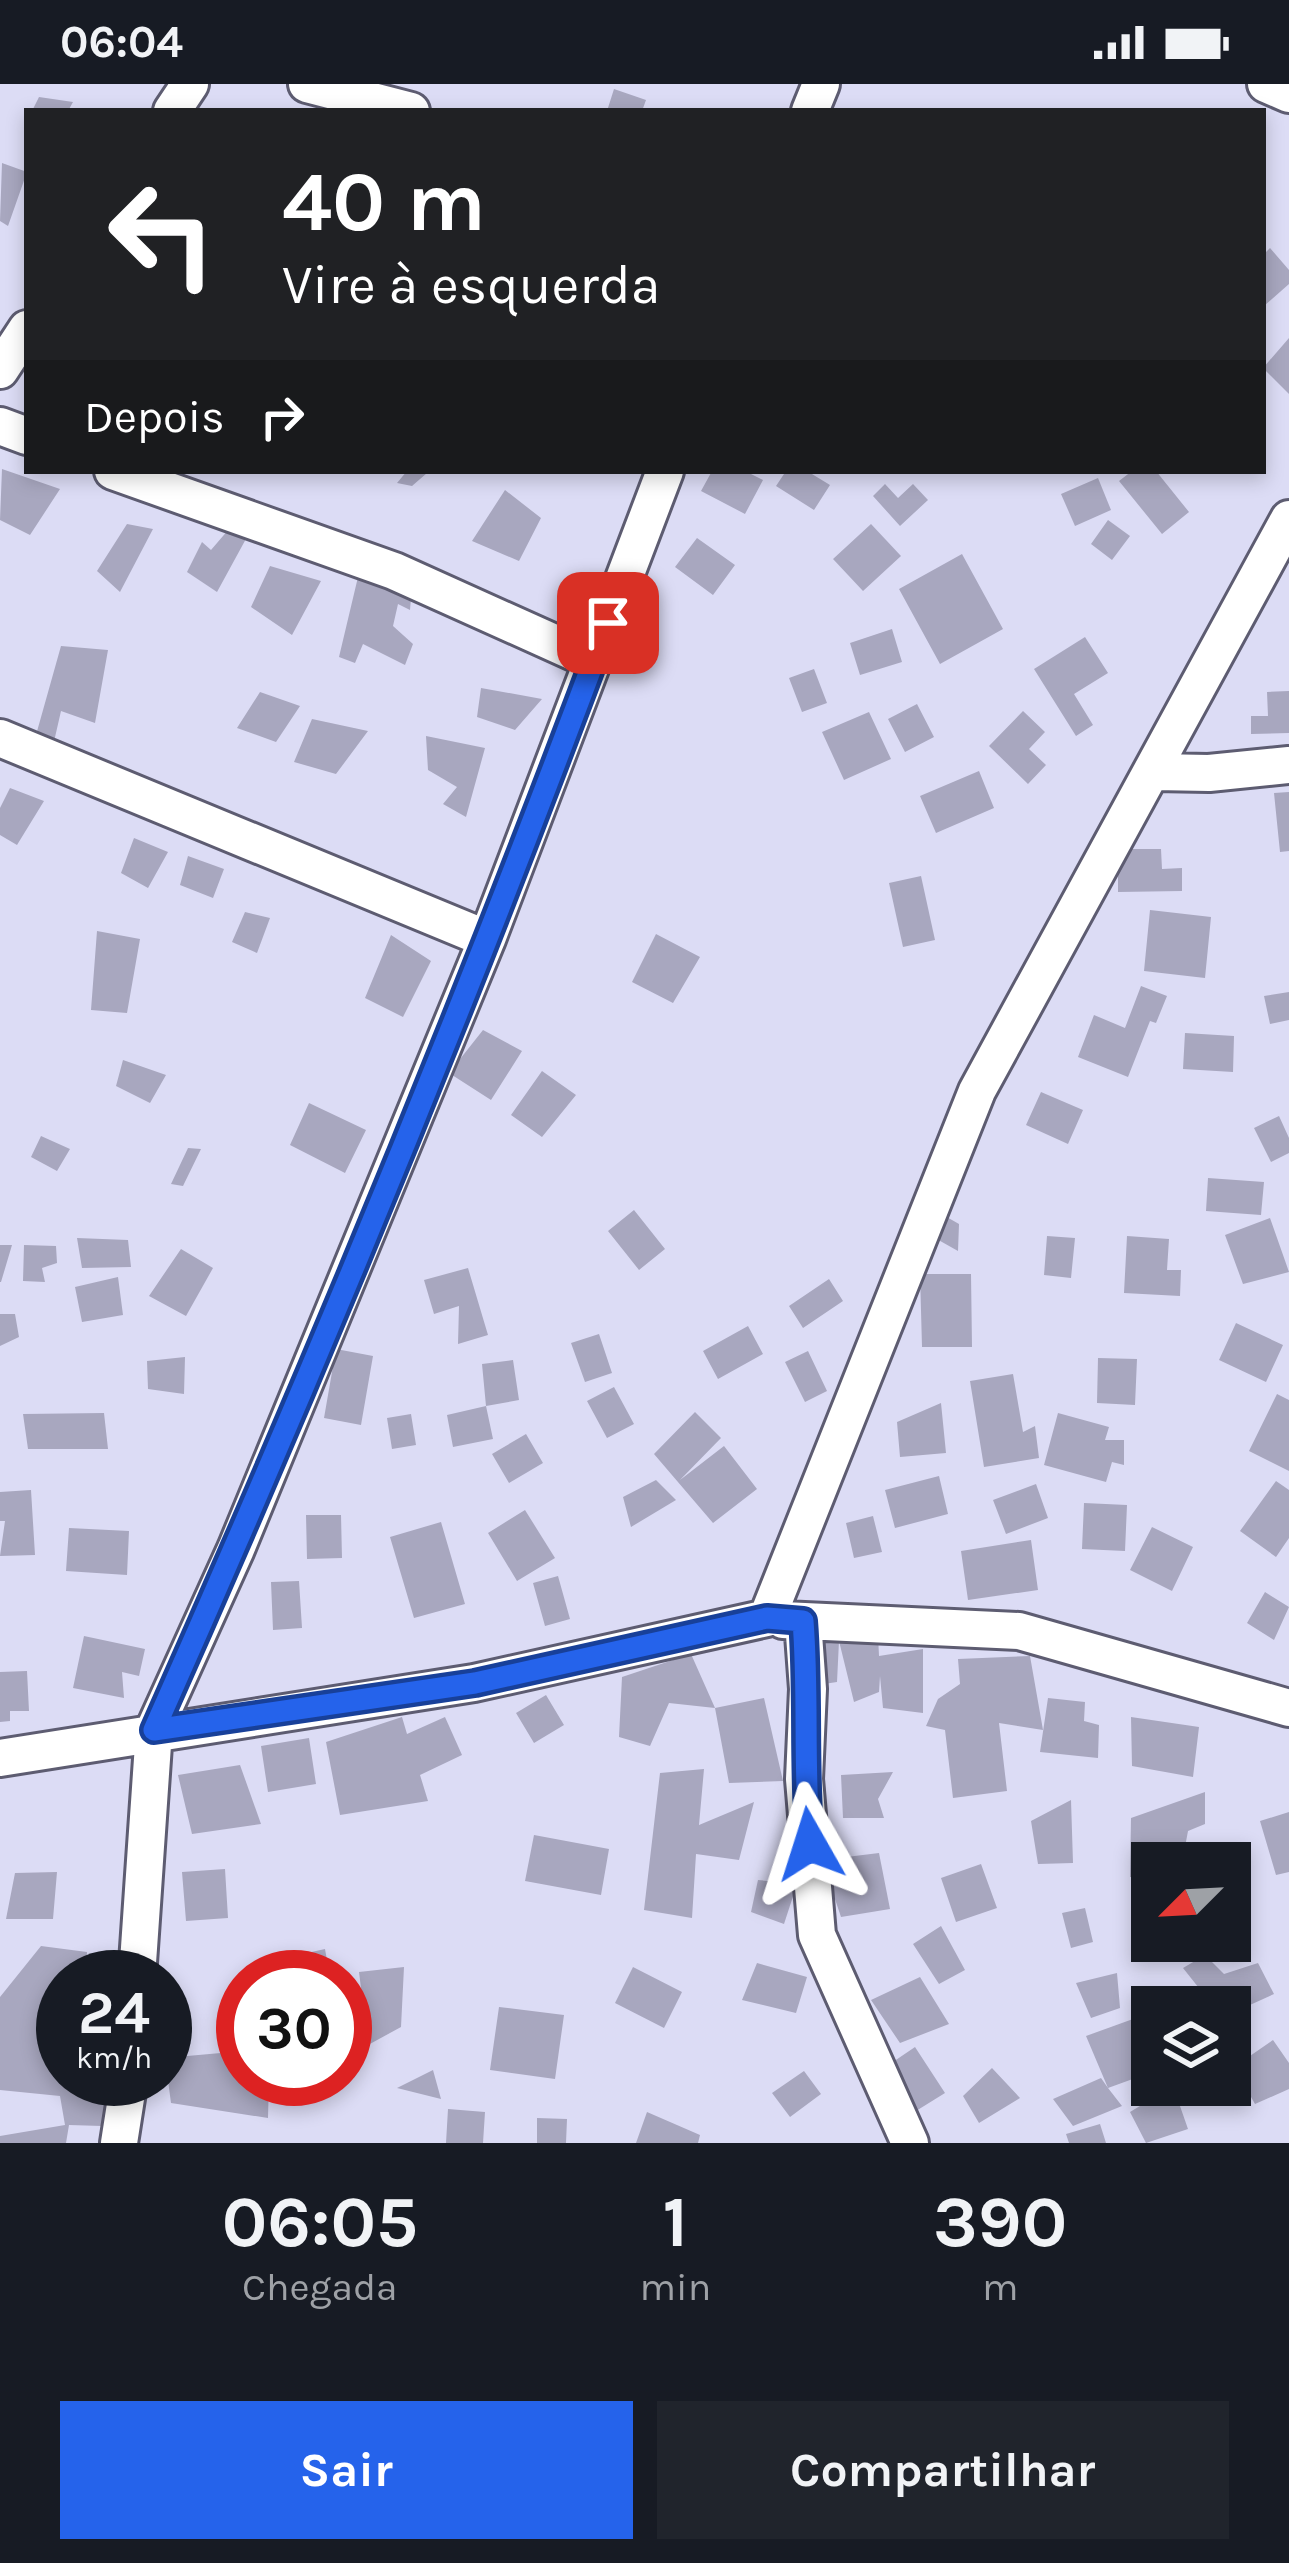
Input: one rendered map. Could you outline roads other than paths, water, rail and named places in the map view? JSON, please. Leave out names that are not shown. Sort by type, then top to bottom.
[{"type":"street","points":[[308,84],[400,108]]},
{"type":"street","points":[[1266,84],[1289,94]]},
{"type":"street","points":[[0,370],[24,334]]},
{"type":"street","points":[[121,474],[394,571],[594,661]]},
{"type":"street","points":[[139,1950],[154,1730],[236,1549],[487,938],[664,474]]},
{"type":"street","points":[[910,2143],[817,1935],[804,1779],[808,1689],[785,1620],[977,1091],[1289,519]]},
{"type":"street","points":[[0,738],[487,938]]},
{"type":"street","points":[[1155,772],[1209,773],[1289,765]]},
{"type":"street","points":[[0,1758],[154,1730],[475,1683],[785,1620],[1019,1631],[1289,1708]]},
{"type":"street","points":[[119,2143],[125,2106]]}]
